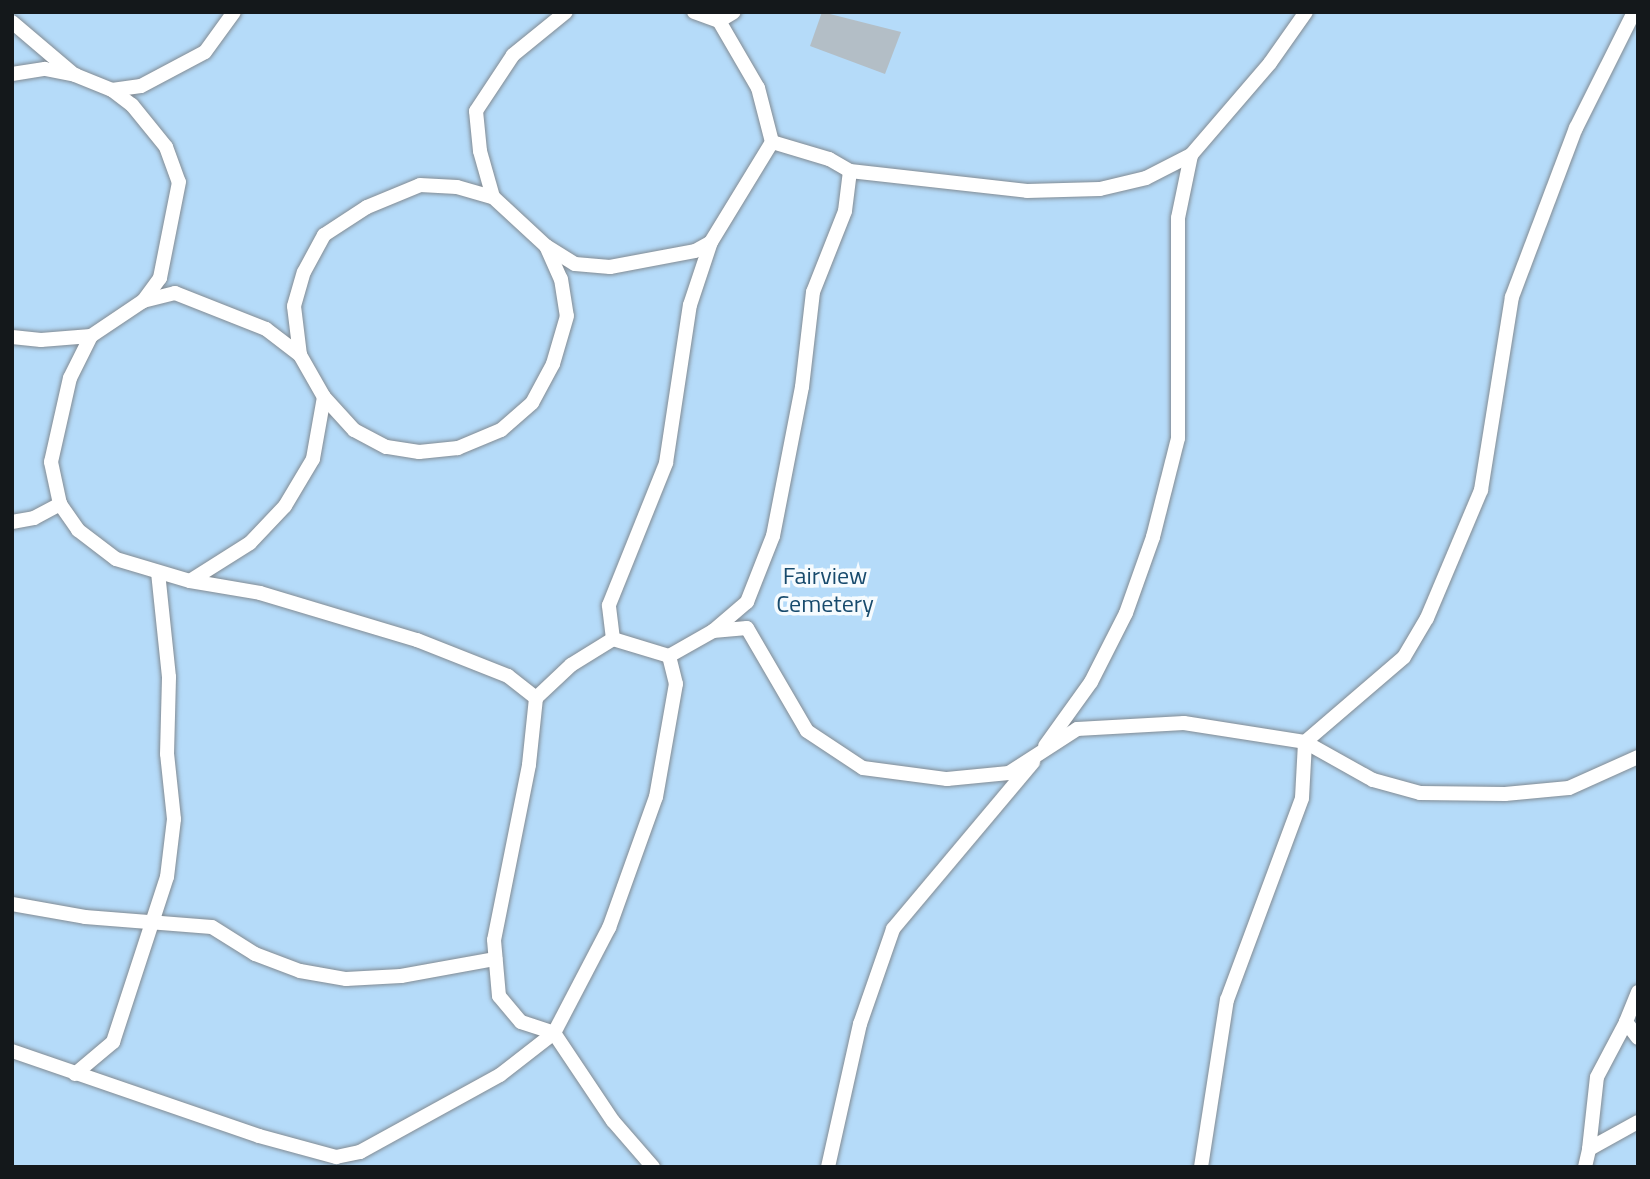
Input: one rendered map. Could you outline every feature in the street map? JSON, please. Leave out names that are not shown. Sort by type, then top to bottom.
[{"type":"lane","points":[[112,90],[141,86],[205,52],[234,12]]},
{"type":"lane","points":[[493,197],[480,151],[476,111],[513,54],[566,12]]},
{"type":"lane","points":[[613,639],[609,605],[666,463],[690,305],[711,242],[772,142],[758,89],[719,21],[694,12]]},
{"type":"lane","points":[[719,21],[734,12]]},
{"type":"lane","points":[[772,142],[829,159],[850,172],[1027,191],[1100,189],[1146,178],[1191,155],[1270,63],[1306,12]]},
{"type":"lane","points":[[1201,1167],[1227,1000],[1302,798],[1305,742],[1404,657],[1427,618],[1481,490],[1512,297],[1576,128],[1633,12]]},
{"type":"lane","points":[[12,22],[75,75]]},
{"type":"lane","points":[[12,74],[45,69],[75,75],[112,90],[132,106],[166,147],[179,182],[160,278],[143,301],[91,336],[41,340],[12,337]]},
{"type":"lane","points":[[828,1167],[860,1024],[893,929],[1041,752],[1091,682],[1126,613],[1157,525],[1178,438],[1178,218],[1191,155]]},
{"type":"lane","points":[[653,1167],[613,1121],[554,1033],[521,1022],[499,996],[494,940],[529,765],[536,698],[571,665],[613,639],[669,656],[713,631],[747,602],[773,536],[802,387],[813,292],[845,211],[850,172]]},
{"type":"lane","points":[[546,246],[561,279],[567,316],[553,364],[532,403],[501,430],[458,448],[419,452],[386,447],[354,430],[324,397],[300,355],[294,306],[304,272],[324,235],[367,207],[420,185],[457,187],[493,197],[546,246],[575,264],[610,267],[695,251],[711,242]]},
{"type":"lane","points":[[143,301],[175,293],[266,329],[300,355]]},
{"type":"lane","points":[[91,336],[70,378],[51,462],[60,503],[78,530],[116,559],[190,581],[260,593],[417,640],[508,676],[536,698]]},
{"type":"lane","points":[[190,581],[250,543],[285,506],[313,459],[324,397]]},
{"type":"lane","points":[[12,522],[34,519],[60,503]]},
{"type":"lane","points":[[75,1074],[113,1042],[155,921],[167,877],[174,819],[167,754],[169,677],[158,573]]},
{"type":"lane","points":[[713,631],[747,628],[807,731],[863,768],[947,779],[1009,772],[1077,729],[1184,723],[1305,742],[1373,780],[1420,793],[1505,794],[1569,788],[1638,757]]},
{"type":"lane","points":[[12,1051],[75,1074],[336,1157],[360,1152],[500,1075],[554,1033],[609,928],[656,797],[676,684],[669,656]]},
{"type":"lane","points":[[12,904],[85,918],[212,927],[255,954],[300,971],[346,979],[401,976],[495,959]]},
{"type":"lane","points":[[1585,1167],[1597,1077],[1638,992]]},
{"type":"lane","points":[[1626,1021],[1638,1038]]},
{"type":"lane","points":[[1589,1149],[1638,1122]]},
{"type":"green space","name":"Fairview Cemetery","points":[[12,12],[1638,12],[1637,1167],[12,1167]]},
{"type":"building","points":[[822,12],[901,32],[885,74],[810,46]]}]
